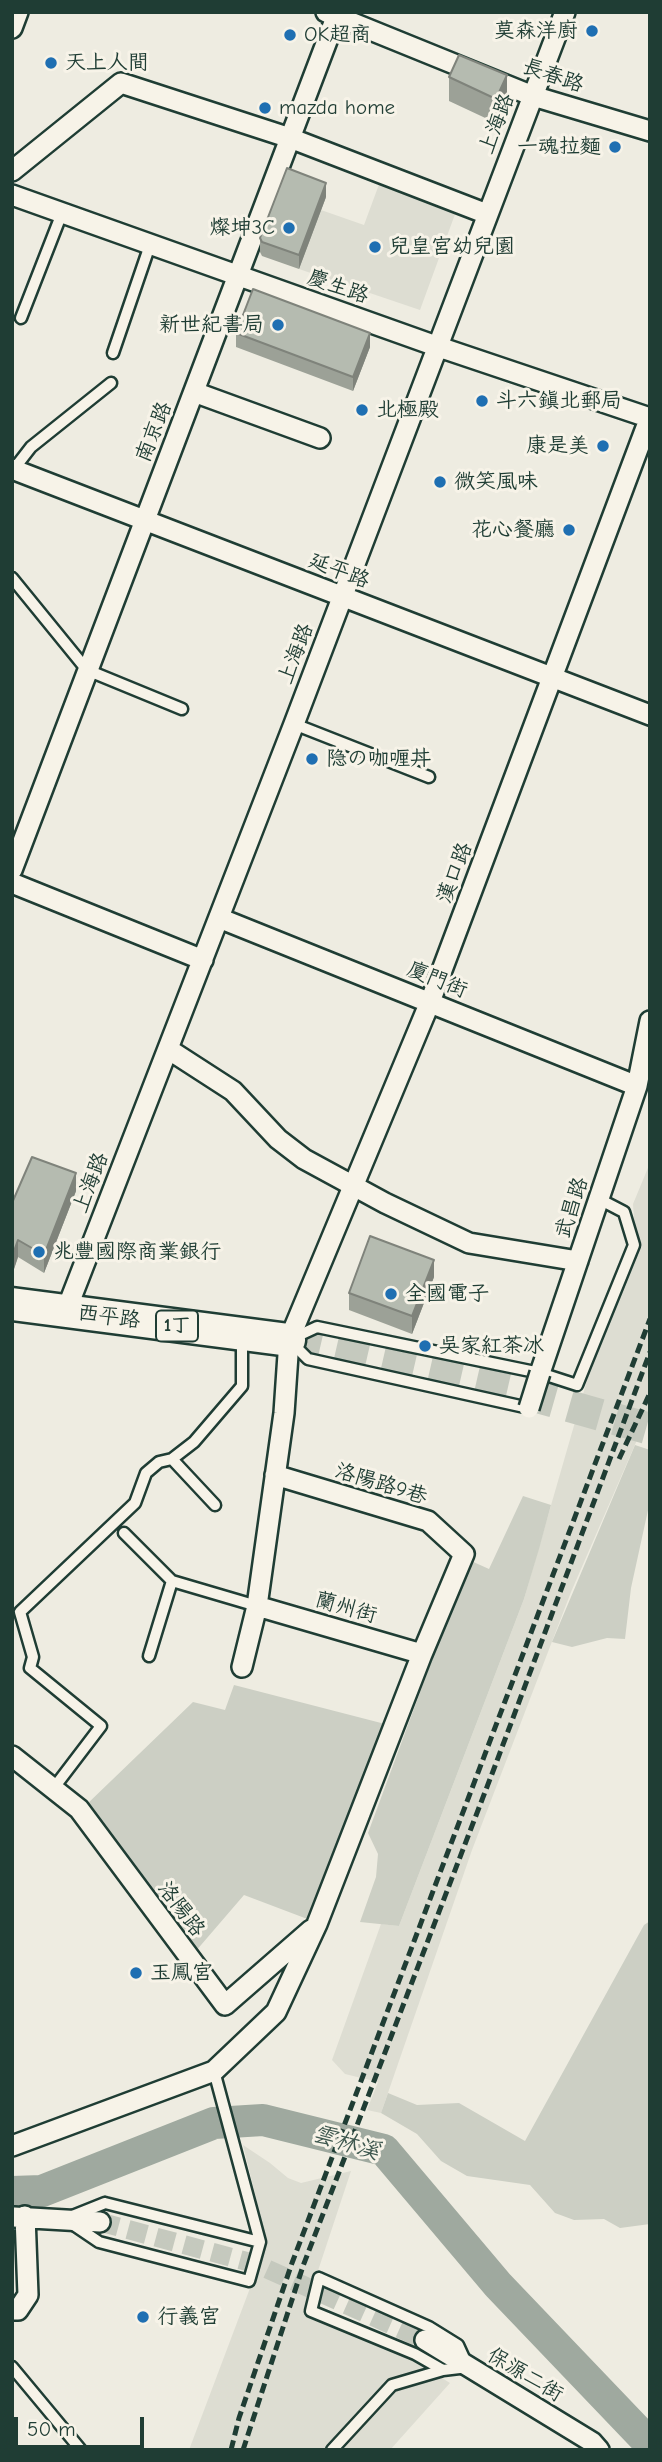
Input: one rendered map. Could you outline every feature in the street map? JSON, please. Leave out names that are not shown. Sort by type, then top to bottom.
[{"type":"main road","name":"西平路","points":[[12,1304],[289,1340]]},
{"type":"street","points":[[12,28],[18,12]]},
{"type":"street","name":"上海路","points":[[65,1311],[294,724],[565,12]]},
{"type":"street","name":"長春路","points":[[333,14],[533,96],[650,131]]},
{"type":"street","name":"南京路","points":[[12,870],[290,138],[333,14]]},
{"type":"street","points":[[12,171],[121,83],[290,138],[487,214]]},
{"type":"street","name":"慶生路","points":[[12,195],[436,346],[650,418]]},
{"type":"street","points":[[194,392],[320,438]]},
{"type":"street","name":"漢口路","points":[[289,1340],[430,1002],[650,418]]},
{"type":"street","name":"延平路","points":[[13,469],[650,715]]},
{"type":"street","points":[[12,883],[202,960]]},
{"type":"street","name":"廈門街","points":[[219,918],[637,1086]]},
{"type":"street","name":"武昌路","points":[[529,1408],[637,1086],[650,1021]]},
{"type":"street","points":[[168,1049],[233,1091],[278,1139],[304,1159],[354,1185],[469,1243],[578,1261]]},
{"type":"street","points":[[242,1667],[257,1606],[284,1413],[289,1340]]},
{"type":"street","name":"洛陽路9巷","points":[[275,1475],[428,1521],[464,1554]]},
{"type":"street","name":"洛陽路","points":[[12,2146],[214,2071],[276,2012],[317,1924],[422,1654],[464,1554]]},
{"type":"street","name":"蘭州街","points":[[257,1606],[422,1654]]},
{"type":"street","name":"洛陽路","points":[[12,1756],[79,1809],[225,2006],[317,1924]]},
{"type":"street","points":[[15,2310],[28,2295],[19,2217],[100,2222]]},
{"type":"street","name":"保源二街","points":[[425,2340],[592,2447]]},
{"type":"lane","points":[[21,318],[62,213]]},
{"type":"lane","points":[[113,353],[150,244]]},
{"type":"lane","points":[[13,469],[31,447],[111,383]]},
{"type":"lane","points":[[12,578],[87,670],[182,709]]},
{"type":"lane","points":[[294,724],[429,777]]},
{"type":"lane","name":"西平路","points":[[289,1340],[317,1327],[540,1373],[577,1385],[634,1245],[624,1212],[599,1199]]},
{"type":"lane","points":[[53,1789],[101,1726],[30,1668],[33,1657],[20,1612],[135,1503],[146,1473],[159,1462],[172,1459],[194,1442],[242,1386],[242,1334]]},
{"type":"lane","points":[[289,1340],[308,1359],[529,1408]]},
{"type":"lane","points":[[172,1459],[215,1506]]},
{"type":"lane","points":[[124,1533],[172,1581],[257,1606]]},
{"type":"lane","points":[[149,1656],[172,1581]]},
{"type":"lane","points":[[65,2219],[99,2242],[249,2281],[260,2242],[214,2071]]},
{"type":"lane","points":[[65,2219],[105,2203],[260,2242]]},
{"type":"lane","points":[[332,2450],[392,2385],[443,2370],[468,2367],[458,2345],[429,2327],[319,2278],[310,2311],[415,2354],[443,2370]]},
{"type":"lane","points":[[12,2367],[81,2450]]},
{"type":"shaded area","name":"兒皇宮幼兒園","points":[[381,179],[458,206],[420,310],[299,269],[321,210],[364,225]]},
{"type":"shaded area","points":[[650,1163],[650,1410],[571,1592],[472,1850],[381,2113],[367,2110],[378,2082],[345,2074],[332,2060],[381,1924],[399,1926],[524,1599],[588,1377],[636,1247],[633,1204]]},
{"type":"shaded area","points":[[635,1445],[650,1450],[650,1501],[631,1588],[625,1639],[607,1638],[572,1647],[552,1642]]},
{"type":"shaded area","points":[[523,1496],[551,1505],[539,1549],[524,1599],[399,1926],[360,1922],[376,1877],[378,1854],[368,1833],[469,1560],[489,1569]]},
{"type":"shaded area","points":[[234,1685],[385,1724],[310,1920],[244,1895],[195,1952],[85,1806],[193,1702],[225,1710]]},
{"type":"shaded area","points":[[650,1921],[650,2224],[620,2228],[604,2219],[574,2220],[555,2213],[530,2185],[467,2176],[441,2161],[417,2134],[381,2113],[388,2093],[417,2105],[459,2103],[525,2141],[644,1925]]},
{"type":"shaded area","points":[[243,2145],[288,2178],[301,2183],[351,2171],[304,2313],[365,2337],[413,2360],[450,2383],[390,2450],[189,2450],[267,2243]]},
{"type":"building","points":[[459,55],[507,75],[496,99],[449,77]]},
{"type":"building","name":"燦坤3C","points":[[287,168],[326,183],[299,255],[262,242],[260,238]]},
{"type":"building","name":"新世紀書局","points":[[253,289],[370,333],[353,377],[236,333]]},
{"type":"building","points":[[32,1157],[76,1173],[44,1255],[18,1240],[14,1251],[12,1250],[12,1203]]},
{"type":"building","name":"全國電子","points":[[370,1236],[434,1260],[412,1316],[349,1293]]},
{"type":"waterway","name":"雲林溪","points":[[12,2192],[42,2191],[214,2123],[263,2120],[384,2150],[498,2285],[650,2444]]},
{"type":"tunnel","points":[[289,1340],[534,1396],[650,1429]]},
{"type":"tunnel","points":[[100,2222],[256,2264],[425,2340]]},
{"type":"railway","points":[[231,2450],[239,2418],[292,2263],[650,1319]]},
{"type":"railway","points":[[243,2450],[303,2266],[650,1352]]},
{"type":"railway","points":[[619,1459],[650,1393]]},
{"type":"place","name":"莫森洋廚","points":[[592,31]]},
{"type":"place","name":"OK超商","points":[[290,35]]},
{"type":"place","name":"天上人間","points":[[51,63]]},
{"type":"place","name":"mazda home","points":[[265,108]]},
{"type":"place","name":"一魂拉麵","points":[[615,147]]},
{"type":"place","name":"燦坤3C","points":[[289,228]]},
{"type":"place","name":"兒皇宮幼兒園","points":[[375,247]]},
{"type":"place","name":"新世紀書局","points":[[278,325]]},
{"type":"place","name":"斗六鎮北郵局","points":[[482,401]]},
{"type":"place","name":"北極殿","points":[[362,410]]},
{"type":"place","name":"康是美","points":[[603,446]]},
{"type":"place","name":"微笑風味","points":[[440,482]]},
{"type":"place","name":"花心餐廳","points":[[569,530]]},
{"type":"place","name":"隐の咖喱丼","points":[[312,759]]},
{"type":"place","name":"兆豐國際商業銀行","points":[[39,1252]]},
{"type":"place","name":"全國電子","points":[[391,1294]]},
{"type":"place","name":"吳家紅茶冰","points":[[425,1346]]},
{"type":"place","name":"玉鳳宮","points":[[136,1973]]},
{"type":"place","name":"行義宮","points":[[143,2317]]}]
